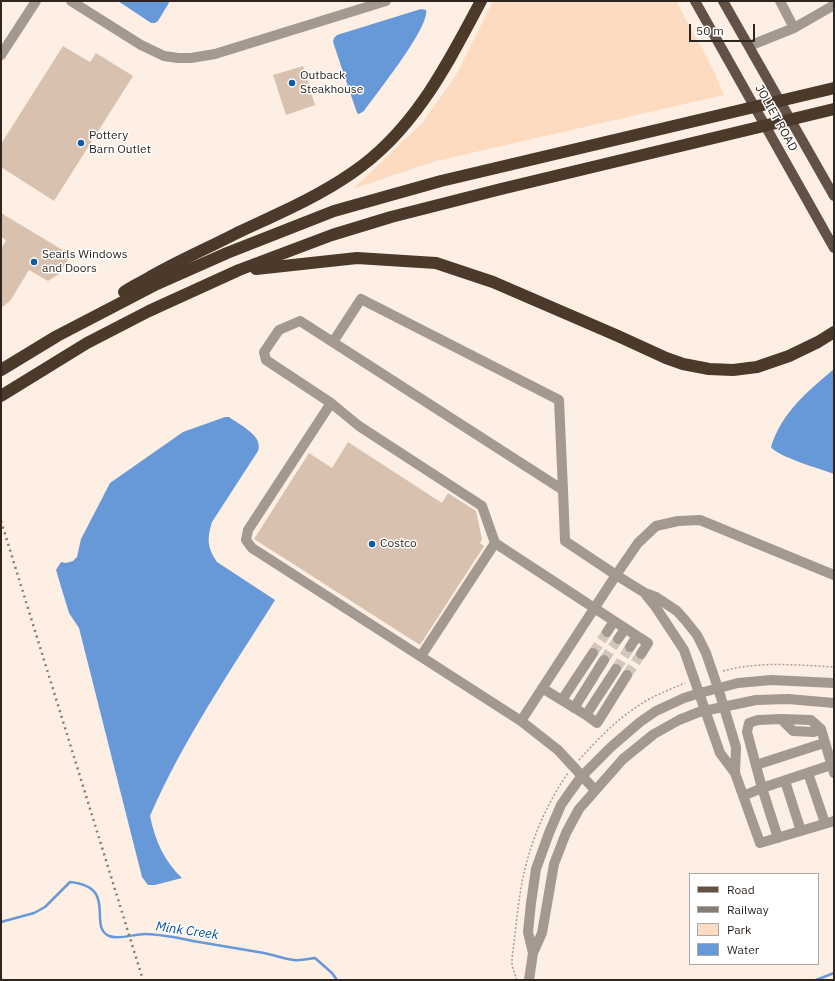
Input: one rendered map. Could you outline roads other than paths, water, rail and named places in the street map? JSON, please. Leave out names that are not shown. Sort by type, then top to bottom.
[{"type":"highway","points":[[100,312],[126,290],[167,268],[322,192],[353,173],[378,153],[408,122],[429,94],[449,61],[481,1]]},
{"type":"highway","points":[[1,370],[100,312],[157,284],[227,253],[334,211],[442,181],[834,88]]},
{"type":"highway","points":[[1,396],[60,359],[111,330],[149,311],[239,270],[332,235],[391,217],[726,134],[831,110]]},
{"type":"highway","points":[[239,270],[357,258],[436,263],[493,282],[666,358],[683,364],[709,369],[733,370],[757,367],[789,356],[818,342],[834,332]]},
{"type":"main road","name":"JOLIET ROAD","points":[[695,1],[834,248]]},
{"type":"main road","name":"JOLIET ROAD","points":[[723,1],[834,196]]},
{"type":"street","points":[[1,55],[36,1]]},
{"type":"street","points":[[71,1],[141,45],[164,56],[178,58],[199,57],[215,54],[386,1]]},
{"type":"street","points":[[780,1],[794,28]]},
{"type":"street","points":[[749,46],[794,28],[834,5]]},
{"type":"street","points":[[333,342],[361,299],[559,400],[565,541],[616,575],[645,593],[656,597],[677,611],[697,635],[706,653],[736,747],[735,773]]},
{"type":"street","points":[[564,490],[300,321],[279,330],[264,352],[266,360],[331,403],[359,426],[482,506],[495,543],[648,643],[641,654]]},
{"type":"street","points":[[331,403],[248,530],[246,540],[252,548],[521,721],[558,750],[581,777],[595,790]]},
{"type":"street","points":[[521,721],[638,543],[656,526],[678,521],[700,520],[834,575]]},
{"type":"street","points":[[421,656],[495,543]]},
{"type":"street","points":[[645,593],[684,650],[720,753],[735,773],[760,843],[829,822],[808,773]]},
{"type":"street","points":[[607,632],[614,621]]},
{"type":"street","points":[[618,639],[625,628]]},
{"type":"street","points":[[630,647],[637,636]]},
{"type":"street","points":[[562,700],[593,653]]},
{"type":"street","points":[[574,708],[604,660]]},
{"type":"street","points":[[586,715],[616,669]]},
{"type":"street","points":[[542,688],[597,723],[627,675]]},
{"type":"street","points":[[533,953],[528,932],[536,869],[549,834],[561,805],[581,777],[611,747],[640,722],[656,711],[684,698],[700,693],[738,683],[771,680],[834,683]]},
{"type":"street","points":[[529,980],[533,953],[542,933],[554,864],[566,833],[579,808],[623,760],[654,734],[679,720],[699,712],[756,700],[788,699],[834,703]]},
{"type":"street","points":[[743,796],[762,788],[808,773],[833,769],[821,729],[811,720],[758,720],[749,723],[747,732],[762,788],[778,838]]},
{"type":"street","points":[[756,765],[824,743]]},
{"type":"street","points":[[785,780],[801,831]]},
{"type":"water","points":[[118,1],[170,1],[158,21],[151,23]]},
{"type":"water","points":[[421,9],[426,10],[425,19],[420,31],[390,76],[364,111],[359,114],[357,113],[333,42],[334,38],[337,35]]},
{"type":"water","points":[[834,369],[834,474],[791,459],[775,451],[771,447],[782,423],[796,404]]},
{"type":"water","points":[[225,417],[229,417],[250,431],[254,435],[259,448],[212,522],[209,533],[211,552],[217,562],[275,600],[192,733],[150,816],[161,850],[170,865],[182,878],[155,885],[148,885],[142,877],[79,628],[69,613],[56,570],[61,562],[66,563],[73,561],[77,557],[81,539],[110,483],[183,432]]},
{"type":"waterway","name":"Mink Creek","points":[[1,922],[34,913],[45,907],[70,882],[85,885],[94,891],[100,907],[103,931],[109,936],[117,937],[147,934],[173,937],[290,959],[299,960],[315,958],[332,973],[337,980]]},
{"type":"waterway","name":"Mink Creek","points":[[816,980],[834,973]]},
{"type":"tunnel","points":[[593,653],[607,632]]},
{"type":"tunnel","points":[[604,660],[618,639]]},
{"type":"tunnel","points":[[616,669],[630,647]]},
{"type":"tunnel","points":[[627,675],[641,654]]},
{"type":"railway","points":[[1,521],[143,980]]},
{"type":"place","name":"Outback Steakhouse","points":[[292,83]]},
{"type":"place","name":"Pottery Barn Outlet","points":[[81,143]]},
{"type":"place","name":"Searls Windows and Doors","points":[[34,262]]},
{"type":"place","name":"Costco","points":[[372,544]]}]
